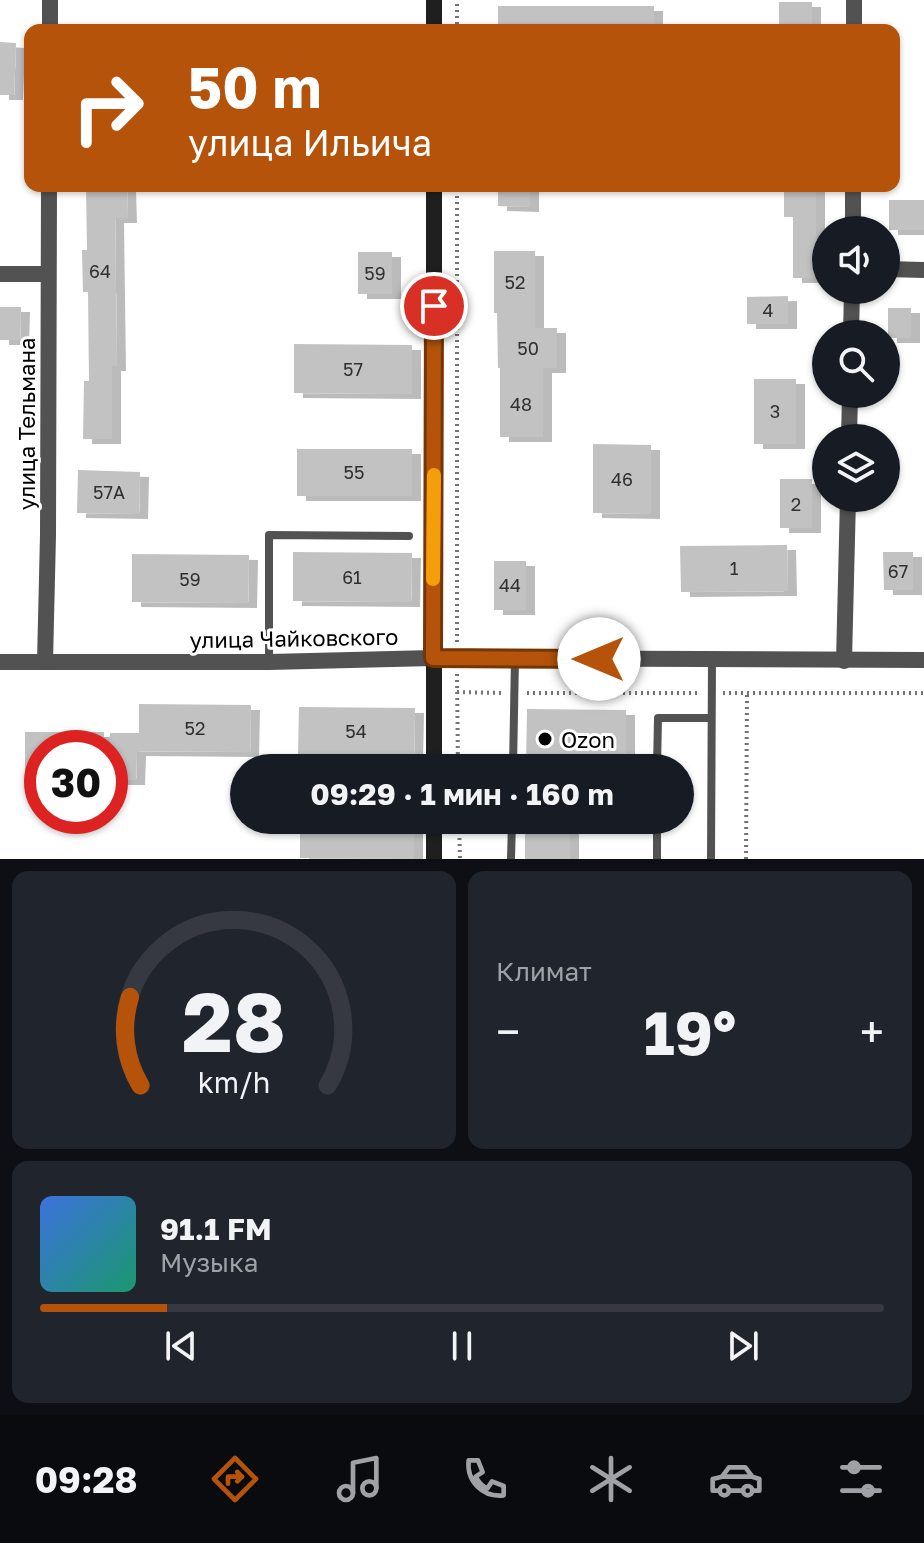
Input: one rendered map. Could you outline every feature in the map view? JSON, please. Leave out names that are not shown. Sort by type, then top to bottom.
[{"type":"street","points":[[50,0],[50,24]]},
{"type":"street","points":[[434,0],[434,24]]},
{"type":"street","points":[[854,0],[854,24]]},
{"type":"street","name":"улица Тельмана","points":[[45,662],[49,192]]},
{"type":"street","points":[[434,192],[434,754]]},
{"type":"street","points":[[853,192],[853,216]]},
{"type":"street","points":[[900,269],[924,270]]},
{"type":"street","points":[[0,274],[48,274]]},
{"type":"street","points":[[844,661],[848,512]]},
{"type":"street","name":"улица Чайковского","points":[[0,662],[269,662],[433,658],[924,660]]},
{"type":"street","points":[[434,834],[434,859]]},
{"type":"lane","points":[[269,662],[269,535],[409,536]]},
{"type":"lane","points":[[513,754],[515,658]]},
{"type":"lane","points":[[711,859],[712,660]]},
{"type":"lane","points":[[657,754],[658,718],[711,718]]},
{"type":"lane","points":[[511,859],[512,834]]},
{"type":"lane","points":[[657,834],[657,859]]},
{"type":"path","points":[[457,0],[457,24]]},
{"type":"path","points":[[457,192],[458,754]]},
{"type":"path","points":[[457,692],[924,693]]},
{"type":"path","points":[[746,859],[747,694]]},
{"type":"path","points":[[459,834],[460,859]]},
{"type":"building","points":[[779,2],[812,2],[812,24],[779,24]]},
{"type":"building","points":[[498,6],[654,6],[654,24],[498,24]]},
{"type":"building","points":[[0,42],[16,43],[14,95],[0,95]]},
{"type":"building","points":[[86,192],[127,192],[128,218],[115,218],[117,366],[112,366],[112,439],[83,439],[84,381],[89,381],[88,292],[83,292],[82,250],[87,250]]},
{"type":"building","points":[[498,192],[530,192],[530,207],[498,206]]},
{"type":"building","points":[[784,192],[816,192],[816,216],[812,216],[812,278],[793,278],[793,217],[784,217]]},
{"type":"building","points":[[889,200],[924,200],[924,230],[900,230],[900,216],[889,216]]},
{"type":"building","points":[[494,251],[535,251],[535,328],[557,328],[557,368],[543,368],[543,437],[500,437]]},
{"type":"building","points":[[358,252],[392,252],[392,294],[358,294]]},
{"type":"building","points":[[788,296],[788,324],[747,324],[747,297]]},
{"type":"building","points":[[0,307],[21,307],[20,340],[0,340]]},
{"type":"building","points":[[888,308],[911,308],[911,338],[900,338],[900,320],[888,320]]},
{"type":"building","points":[[294,344],[412,345],[412,394],[294,393]]},
{"type":"building","points":[[754,379],[796,379],[796,444],[754,444]]},
{"type":"building","points":[[593,444],[651,445],[651,514],[593,513]]},
{"type":"building","points":[[297,449],[412,449],[412,496],[297,496]]},
{"type":"building","points":[[78,470],[140,472],[139,514],[77,513]]},
{"type":"building","points":[[780,479],[812,479],[812,528],[780,528]]},
{"type":"building","points":[[787,545],[788,591],[681,592],[680,546]]},
{"type":"building","points":[[293,552],[412,553],[411,602],[293,601]]},
{"type":"building","points":[[883,552],[913,552],[913,590],[884,590]]},
{"type":"building","points":[[132,554],[249,555],[248,603],[132,602]]},
{"type":"building","points":[[494,561],[526,561],[526,610],[494,610]]},
{"type":"building","points":[[139,704],[251,705],[250,752],[137,751],[136,780],[128,780],[128,733],[139,733]]},
{"type":"building","points":[[299,707],[415,708],[414,754],[298,754]]},
{"type":"building","points":[[527,709],[626,710],[626,754],[526,754]]},
{"type":"building","points":[[300,834],[414,834],[414,859],[300,858]]},
{"type":"building","points":[[525,834],[570,834],[570,859],[525,859]]},
{"type":"slow traffic","points":[[433,579],[434,475]]},
{"type":"place","name":"Ozon","points":[[545,739]]},
{"type":"route","points":[[434,306],[433,658],[599,659]]}]
